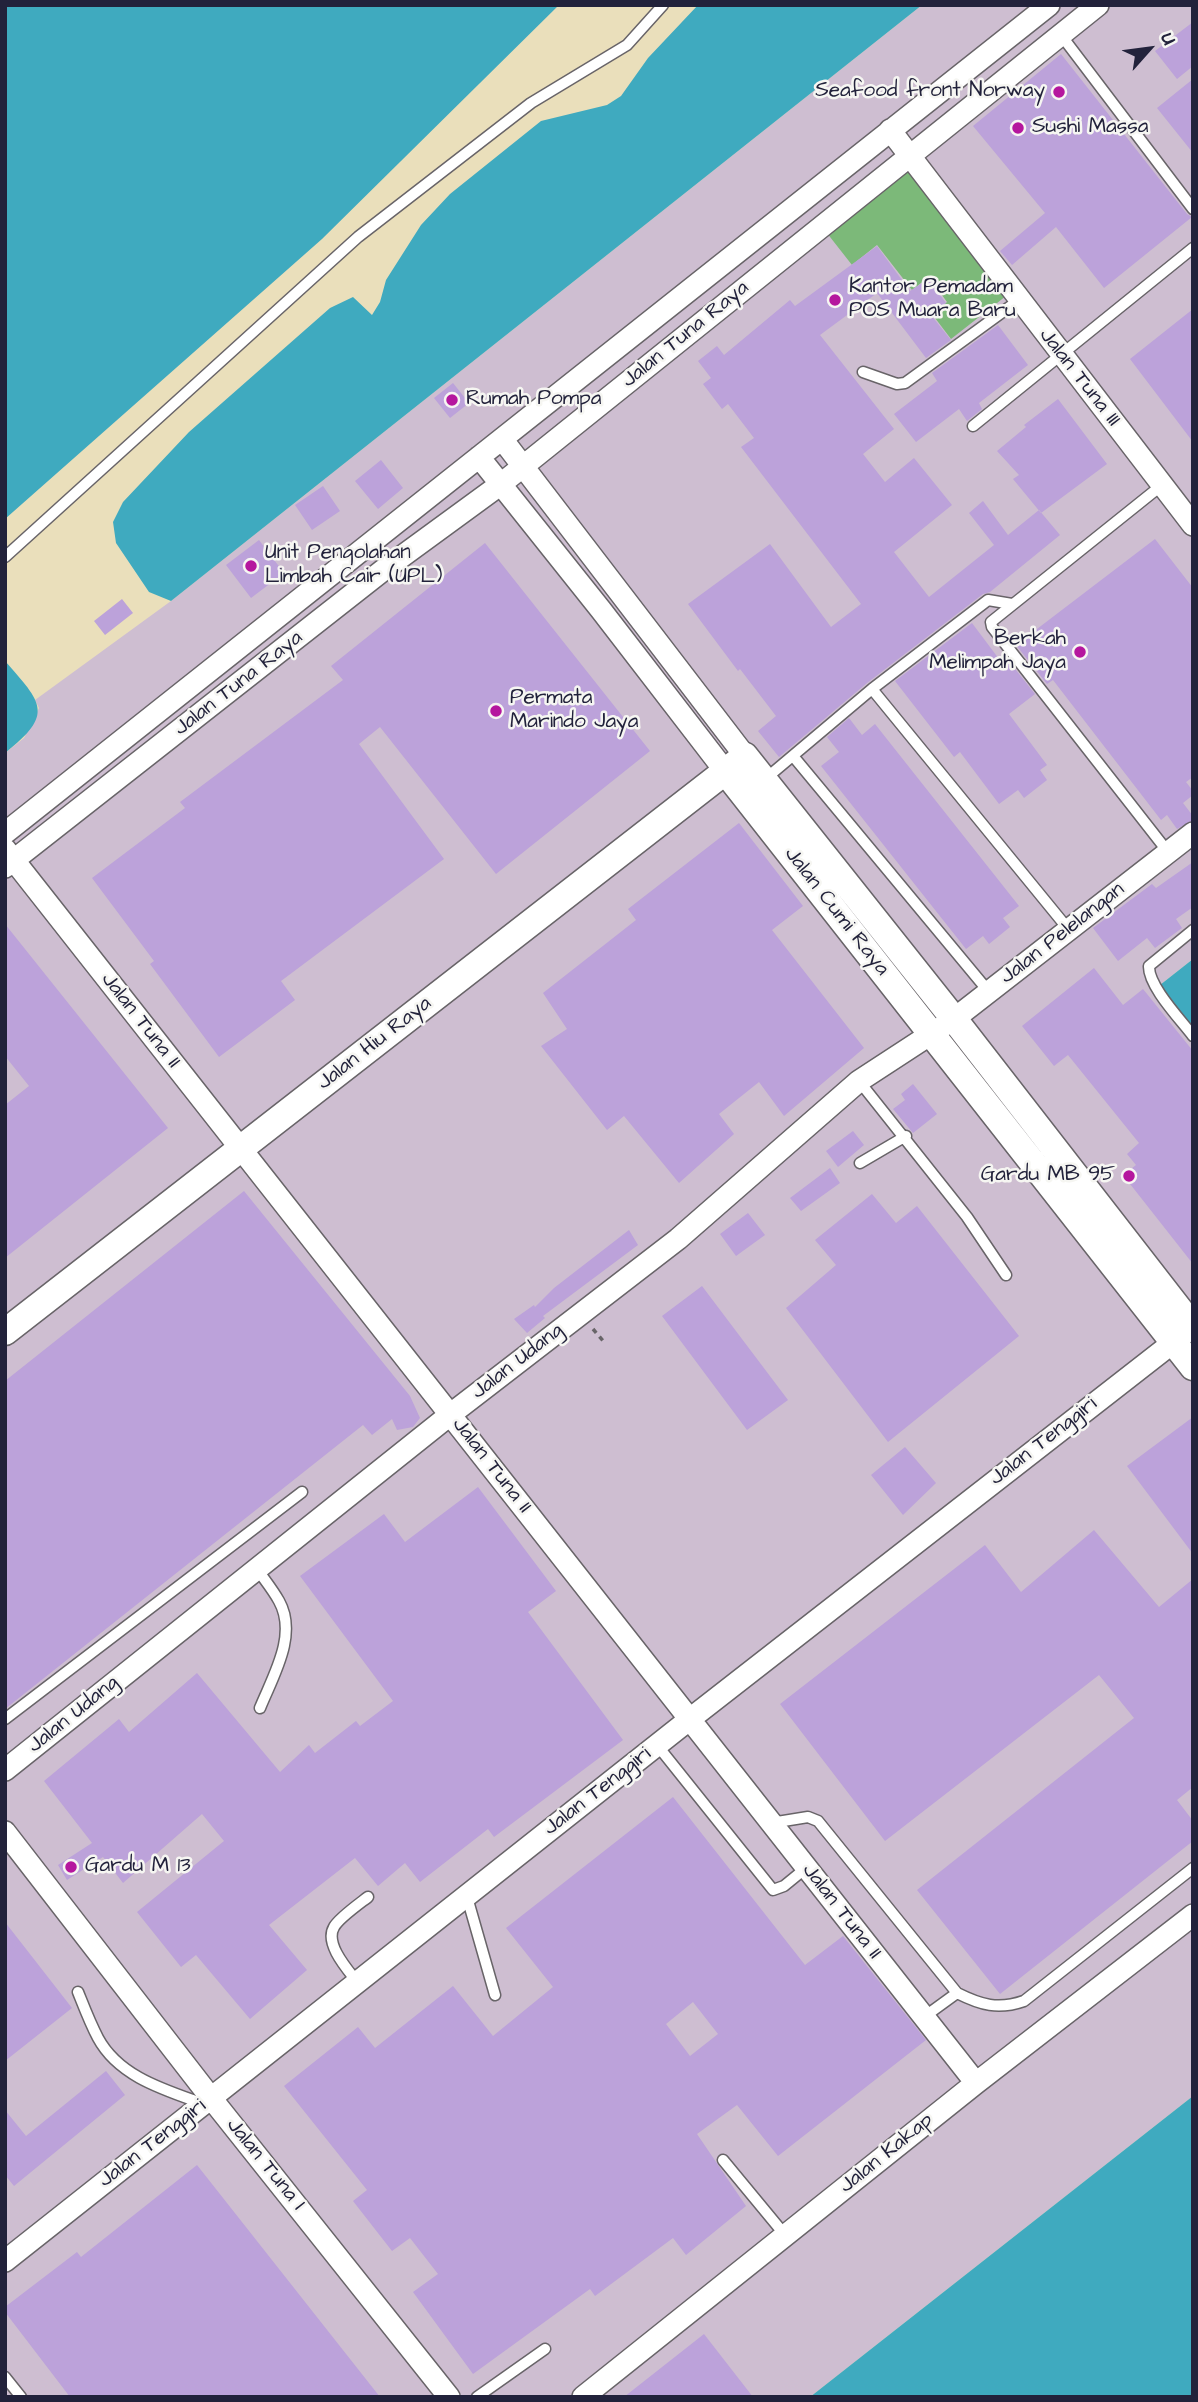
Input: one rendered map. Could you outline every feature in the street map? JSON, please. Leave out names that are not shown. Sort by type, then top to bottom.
[{"type":"street","name":"Jalan Tuna Raya","points":[[5,833],[1048,5]]},
{"type":"street","name":"Jalan Tuna Raya","points":[[8,859],[208,709],[382,571],[501,484],[1098,5]]},
{"type":"street","name":"Jalan Tuna III","points":[[890,130],[1193,526]]},
{"type":"street","points":[[653,319],[674,345]]},
{"type":"street","name":"Jalan Cumi Raya","points":[[502,439],[601,568],[735,763],[764,780],[818,869]]},
{"type":"street","name":"Jalan Cumi Raya","points":[[479,457],[581,584],[735,763],[866,929],[954,1018],[1045,1157]]},
{"type":"street","points":[[363,548],[382,571]]},
{"type":"street","points":[[581,584],[601,568]]},
{"type":"street","points":[[188,687],[208,709]]},
{"type":"street","name":"Jalan Hiu Raya","points":[[5,1332],[735,763]]},
{"type":"street","name":"Jalan Pelelangan","points":[[932,1034],[1193,833]]},
{"type":"street","name":"Jalan Tuna II","points":[[8,859],[451,1414],[976,2083]]},
{"type":"street","name":"Jalan Cumi Raya","points":[[866,929],[932,1034],[1045,1157],[1186,1332],[1193,1367]]},
{"type":"street","name":"Jalan Udang","points":[[5,1770],[451,1414],[678,1239],[859,1081],[932,1034]]},
{"type":"street","name":"Jalan Tenggiri","points":[[5,2261],[690,1719],[1186,1332]]},
{"type":"street","name":"Jalan Tuna I","points":[[5,1832],[207,2101],[449,2397]]},
{"type":"street","name":"Jalan Kakap","points":[[583,2397],[976,2083],[1193,1915]]},
{"type":"lane","points":[[5,557],[358,237],[531,103],[626,45],[663,5]]},
{"type":"lane","points":[[1061,35],[1193,209]]},
{"type":"lane","points":[[973,426],[1193,248]]},
{"type":"lane","points":[[863,372],[897,384],[905,383],[1019,300]]},
{"type":"lane","points":[[1162,485],[993,618],[992,627],[1168,852]]},
{"type":"lane","points":[[764,780],[872,689],[988,600],[1012,604]]},
{"type":"lane","points":[[872,689],[1069,930]]},
{"type":"lane","points":[[793,756],[989,992]]},
{"type":"lane","points":[[1193,930],[1149,967],[1148,973],[1193,1036]]},
{"type":"lane","points":[[859,1081],[906,1136],[967,1217],[1006,1275]]},
{"type":"lane","points":[[860,1163],[906,1136]]},
{"type":"lane","points":[[5,1720],[302,1492]]},
{"type":"lane","points":[[257,1569],[281,1603],[286,1631],[283,1652],[260,1708]]},
{"type":"lane","points":[[657,1745],[773,1890],[784,1886],[806,1868]]},
{"type":"lane","points":[[771,1823],[808,1817],[818,1821],[957,1993],[979,2004],[997,2007],[1024,2001],[1193,1868]]},
{"type":"lane","points":[[358,1983],[337,1956],[331,1936],[334,1927],[368,1897]]},
{"type":"lane","points":[[467,1897],[495,1996]]},
{"type":"lane","points":[[78,1992],[98,2038],[118,2064],[158,2087],[207,2101]]},
{"type":"lane","points":[[924,2017],[957,1993]]},
{"type":"lane","points":[[723,2160],[785,2235]]},
{"type":"lane","points":[[477,2397],[545,2349]]},
{"type":"lane","points":[[5,2377],[21,2397]]},
{"type":"shaded area","points":[[922,5],[1193,5],[1193,959],[1160,985],[1193,1028],[1193,2096],[810,2397],[5,2397],[5,753],[24,738],[39,708],[35,700],[171,601]]},
{"type":"green space","points":[[906,165],[1006,296],[951,339],[932,314],[947,302],[929,277],[912,290],[877,245],[852,265],[823,228]]},
{"type":"water","points":[[5,5],[559,5],[322,239],[5,519]]},
{"type":"water","points":[[698,5],[922,5],[171,601],[149,592],[116,543],[113,522],[123,502],[189,432],[330,308],[353,297],[372,315],[380,302],[386,280],[421,225],[450,194],[541,121],[607,105],[621,96],[648,58]]},
{"type":"water","points":[[5,661],[28,688],[38,708],[37,718],[31,728],[5,753]]},
{"type":"water","points":[[1193,959],[1193,1028],[1160,985]]},
{"type":"water","points":[[1193,2096],[1193,2397],[810,2397]]},
{"type":"building","points":[[1193,22],[1193,66],[1177,79],[1155,51]]},
{"type":"building","points":[[1061,54],[1192,217],[1104,288],[1056,227],[1012,265],[1000,251],[1045,213],[973,126]]},
{"type":"building","points":[[1193,79],[1193,153],[1157,108]]},
{"type":"building","points":[[877,246],[910,291],[928,279],[946,303],[931,315],[951,340],[926,358],[877,293],[820,335],[894,429],[863,454],[885,482],[914,458],[952,505],[894,552],[929,597],[994,545],[969,513],[983,501],[1008,535],[1039,510],[1060,535],[990,592],[983,594],[867,683],[779,757],[758,731],[776,716],[688,604],[770,544],[831,627],[861,604],[741,447],[754,438],[728,404],[722,409],[703,384],[711,378],[698,361],[717,346],[724,355],[790,300],[795,306]]},
{"type":"building","points":[[1193,309],[1193,442],[1130,359]]},
{"type":"building","points":[[998,325],[1028,365],[979,403],[982,409],[967,421],[959,409],[916,442],[894,414],[937,381],[932,373]]},
{"type":"building","name":"Rumah Pompa","points":[[453,383],[469,403],[450,418],[434,398]]},
{"type":"building","points":[[1058,399],[1107,464],[1041,513],[1013,479],[1019,475],[997,451],[1026,427],[1024,425]]},
{"type":"building","points":[[381,460],[403,488],[378,509],[355,481]]},
{"type":"building","points":[[323,486],[340,511],[312,530],[295,505]]},
{"type":"building","points":[[1155,539],[1193,588],[1193,777],[1186,782],[1193,795],[1183,803],[1193,820],[1177,829],[1167,815],[1161,820],[1053,680],[1047,684],[1016,645]]},
{"type":"building","points":[[259,540],[284,573],[251,598],[226,565]]},
{"type":"building","points":[[485,543],[650,751],[496,874],[380,727],[359,744],[444,859],[281,981],[295,1000],[219,1057],[150,964],[154,961],[92,878],[185,808],[180,802],[343,680],[331,666]]},
{"type":"building","points":[[122,599],[133,613],[105,635],[94,621]]},
{"type":"building","points":[[972,623],[999,659],[1004,655],[1035,694],[1009,714],[1047,765],[1040,770],[1047,780],[1024,798],[1018,790],[999,804],[960,752],[954,757],[895,681]]},
{"type":"building","points":[[849,718],[862,735],[875,724],[1019,906],[1003,918],[1010,927],[989,944],[983,936],[966,949],[821,766],[839,752],[827,737]]},
{"type":"building","points":[[739,823],[803,906],[772,930],[864,1048],[784,1116],[759,1082],[719,1114],[734,1134],[679,1183],[624,1116],[607,1130],[541,1046],[567,1029],[543,993],[636,920],[628,909]]},
{"type":"building","points":[[1193,862],[1193,907],[1176,919],[1182,928],[1155,948],[1147,938],[1118,961],[1093,928],[1152,884],[1156,888]]},
{"type":"building","points":[[5,924],[168,1128],[5,1258],[5,1105],[29,1086],[5,1056]]},
{"type":"building","points":[[1094,968],[1123,1005],[1143,989],[1193,1051],[1193,1264],[1123,1175],[1136,1165],[1127,1154],[1139,1143],[1068,1055],[1054,1066],[1022,1026]]},
{"type":"building","points":[[913,1084],[937,1114],[913,1133],[893,1109],[905,1100],[901,1094]]},
{"type":"building","points":[[853,1131],[864,1145],[838,1167],[826,1151]]},
{"type":"building","points":[[830,1168],[840,1183],[801,1211],[790,1198]]},
{"type":"building","points":[[244,1191],[410,1396],[420,1418],[413,1427],[397,1430],[392,1419],[372,1435],[363,1425],[5,1709],[5,1381]]},
{"type":"building","points":[[872,1194],[896,1223],[917,1206],[1019,1336],[888,1442],[786,1308],[836,1265],[815,1240]]},
{"type":"building","points":[[748,1213],[765,1235],[736,1256],[720,1234]]},
{"type":"building","points":[[629,1230],[638,1245],[543,1316],[545,1318],[527,1333],[514,1319],[534,1305],[535,1307],[554,1288]]},
{"type":"building","points":[[702,1286],[788,1400],[747,1430],[662,1316]]},
{"type":"building","points":[[1193,1417],[1193,1554],[1127,1466]]},
{"type":"building","points":[[905,1447],[936,1483],[903,1515],[871,1475]]},
{"type":"building","points":[[478,1487],[556,1591],[528,1612],[623,1740],[494,1837],[488,1829],[420,1882],[405,1863],[378,1886],[355,1858],[269,1925],[307,1970],[250,2019],[196,1955],[181,1967],[137,1912],[224,1841],[202,1814],[123,1883],[103,1857],[67,1880],[58,1865],[92,1843],[44,1781],[119,1719],[129,1732],[197,1673],[280,1772],[309,1745],[315,1753],[356,1721],[360,1726],[393,1701],[300,1576],[384,1514],[405,1542]]},
{"type":"building","points":[[1094,1530],[1159,1607],[1193,1579],[1193,1787],[1177,1800],[1193,1821],[1193,1841],[1000,1994],[917,1890],[1134,1718],[1099,1675],[885,1841],[780,1704],[985,1545],[1021,1592]]},
{"type":"building","points":[[673,1797],[805,1965],[843,1936],[926,2040],[778,2156],[737,2105],[697,2134],[746,2206],[686,2255],[673,2238],[595,2296],[590,2289],[473,2374],[413,2292],[438,2274],[410,2238],[392,2251],[353,2201],[367,2190],[284,2086],[358,2027],[375,2048],[453,1986],[493,2036],[553,1987],[506,1928]],"holes":[[[693,2002],[718,2034],[690,2056],[666,2024]]]},
{"type":"building","points":[[5,1922],[72,2008],[5,2061]]},
{"type":"building","points":[[106,2071],[125,2095],[14,2186],[5,2175],[5,2110],[26,2136]]},
{"type":"building","points":[[197,2165],[380,2397],[70,2397],[5,2312],[5,2307],[77,2252],[81,2257]]},
{"type":"building","points":[[704,2334],[753,2397],[624,2397]]},
{"type":"place","name":"Seafood front Norway","points":[[1059,92]]},
{"type":"place","name":"Sushi Massa","points":[[1018,128]]},
{"type":"place","name":"Kantor Pemadam POS Muara Baru","points":[[835,300]]},
{"type":"place","name":"Rumah Pompa","points":[[452,400]]},
{"type":"place","name":"Unit Pengolahan Limbah Cair (UPL)","points":[[251,566]]},
{"type":"place","name":"Berkah Melimpah Jaya","points":[[1080,652]]},
{"type":"place","name":"Permata Marindo Jaya","points":[[496,711]]},
{"type":"place","name":"Gardu MB 95","points":[[1129,1176]]},
{"type":"place","name":"Gardu M 13","points":[[71,1867]]}]
